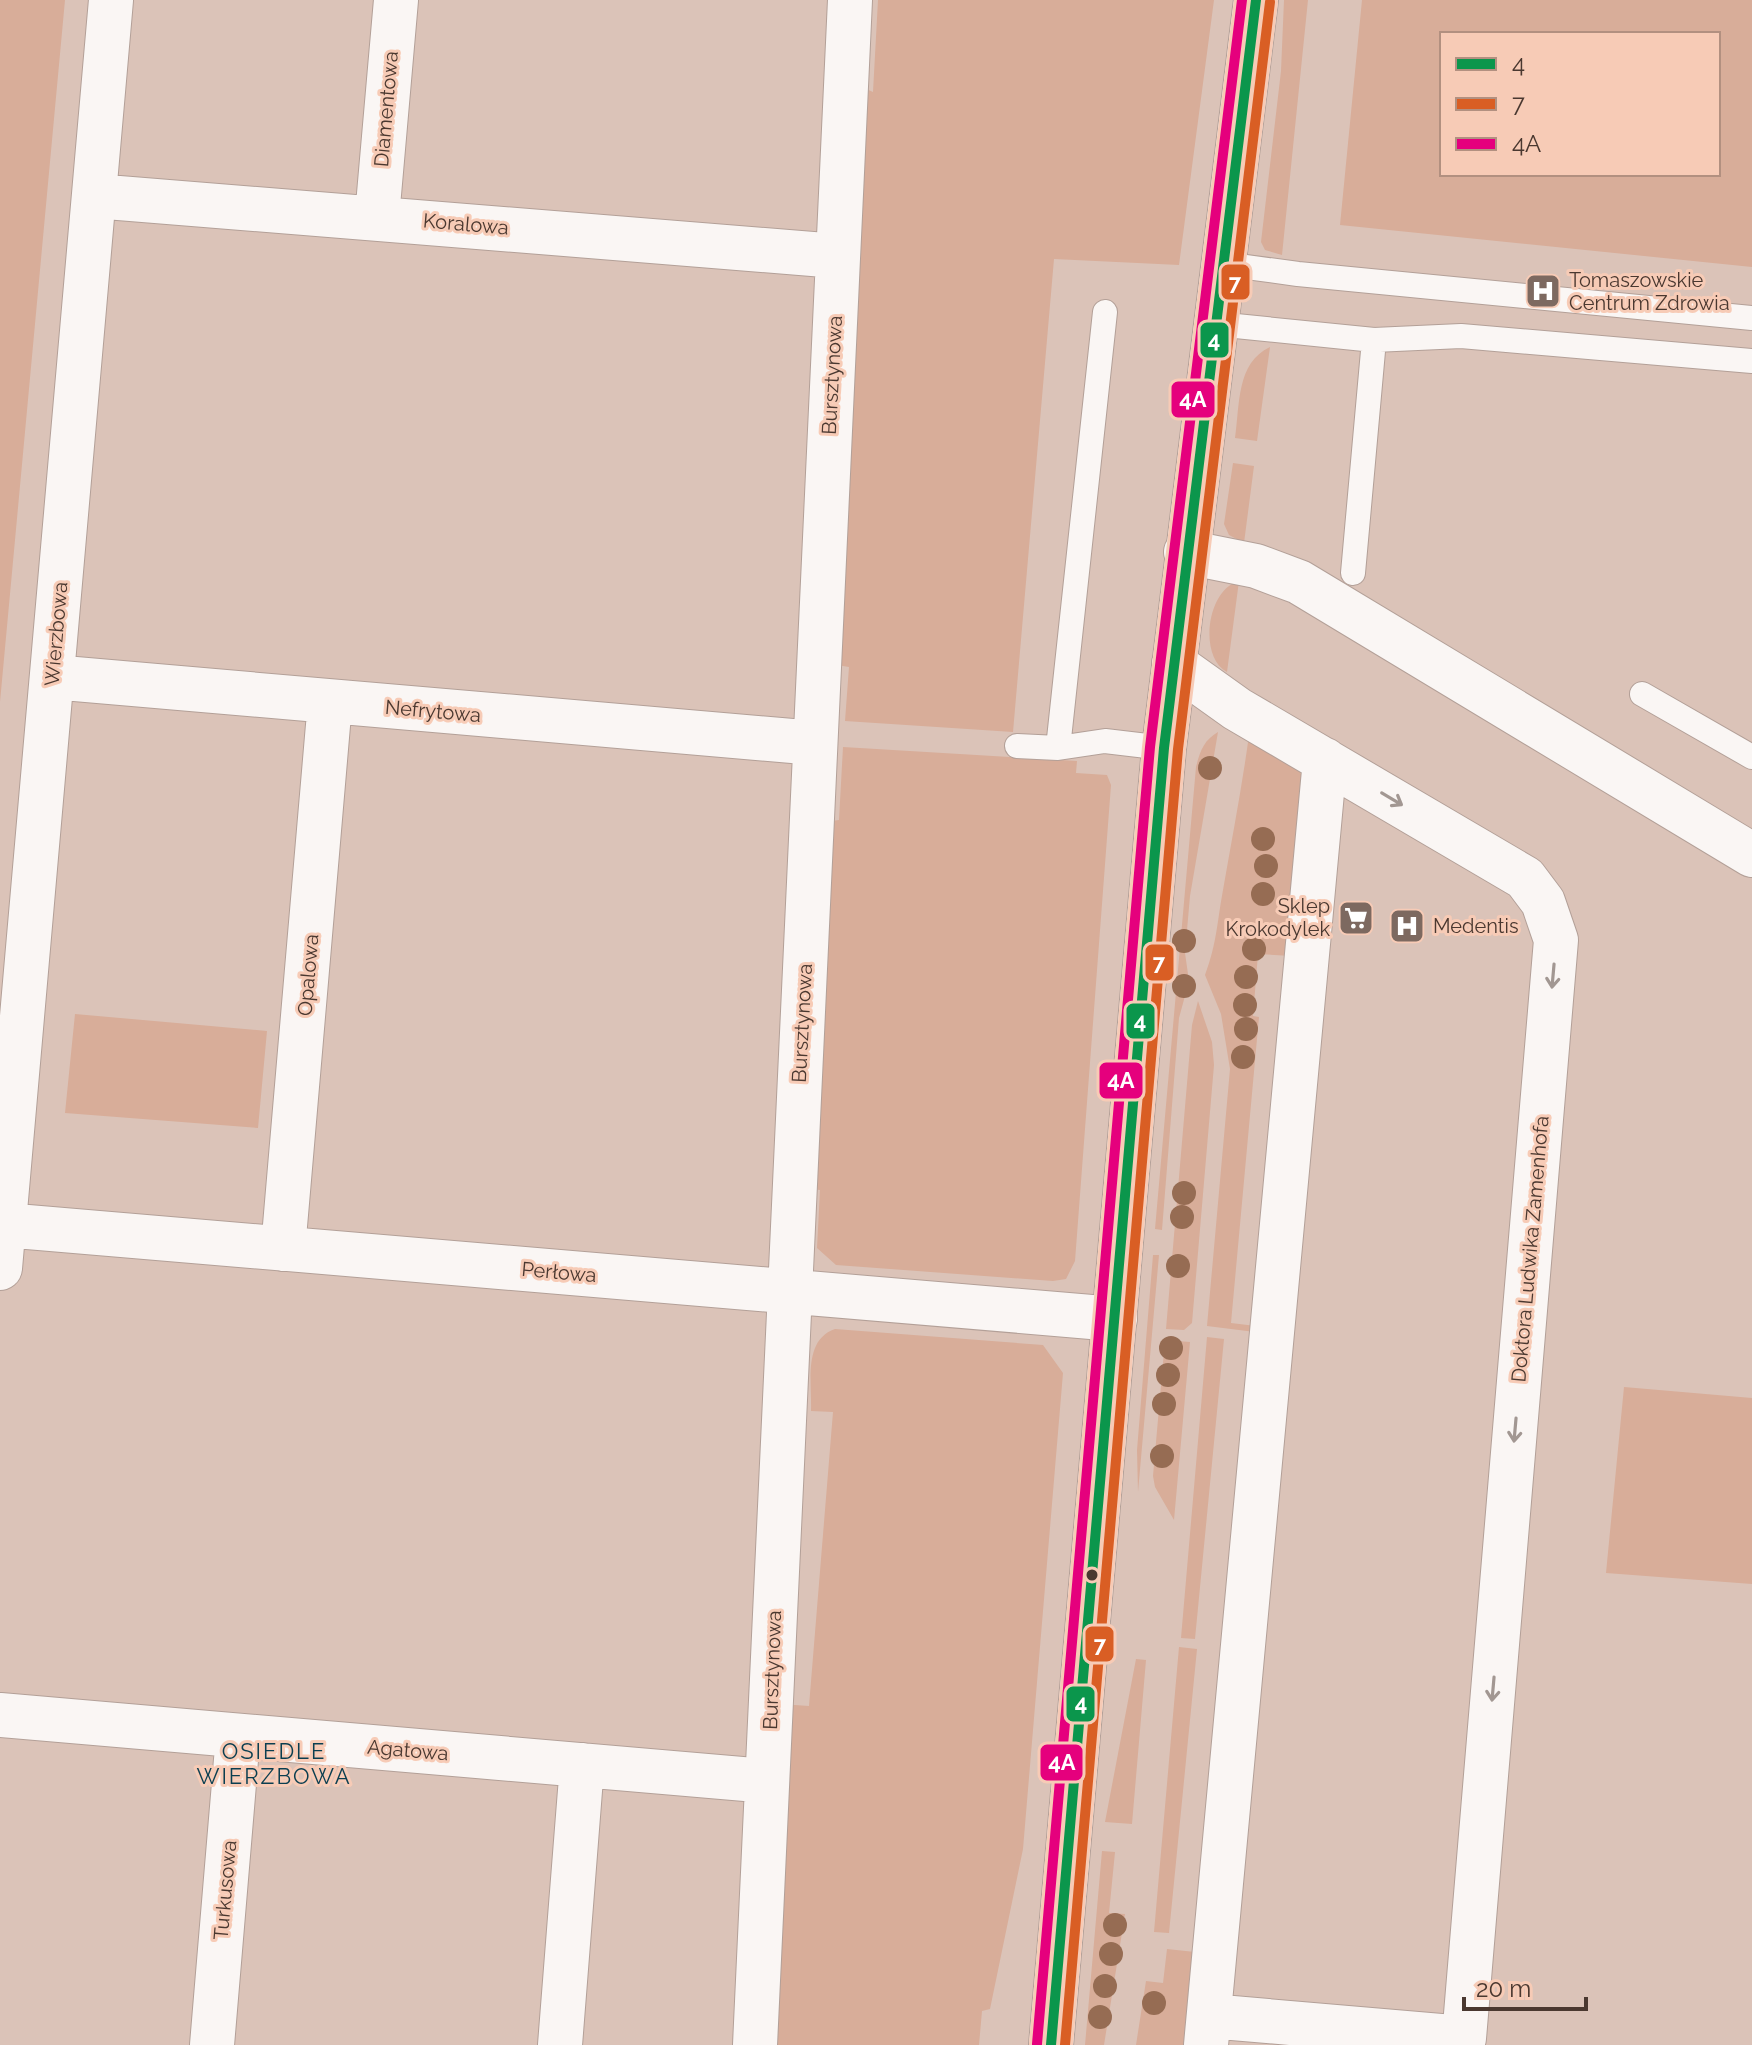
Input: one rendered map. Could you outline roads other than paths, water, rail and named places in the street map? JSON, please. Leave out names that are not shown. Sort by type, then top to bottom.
[{"type":"street","name":"Wierzbowa","points":[[0,1268],[111,0]]},
{"type":"street","name":"Diamentowa","points":[[377,217],[396,0]]},
{"type":"street","name":"Bursztynowa","points":[[755,2045],[850,0]]},
{"type":"street","points":[[1051,2045],[1164,748],[1256,0]]},
{"type":"street","name":"Koralowa","points":[[94,196],[837,256]]},
{"type":"street","points":[[1186,552],[1256,566],[1299,582],[1750,850]]},
{"type":"street","name":"Doktora Ludwika Zamenhofa","points":[[1174,664],[1237,709],[1525,878],[1543,902],[1556,940],[1468,2042]]},
{"type":"street","name":"Nefrytowa","points":[[52,677],[815,743]]},
{"type":"street","name":"Opalowa","points":[[283,1249],[330,702]]},
{"type":"street","points":[[1325,760],[1207,2031],[1468,2042]]},
{"type":"street","name":"Perłowa","points":[[4,1225],[1115,1319]]},
{"type":"street","name":"Agatowa","points":[[0,1715],[767,1781]]},
{"type":"street","name":"Turkusowa","points":[[212,2045],[238,1736]]},
{"type":"street","points":[[560,2045],[582,1765]]},
{"type":"lane","points":[[1224,264],[1298,274],[1752,318]]},
{"type":"lane","points":[[1058,748],[1105,312]]},
{"type":"lane","points":[[1216,324],[1374,340],[1461,336],[1752,361]]},
{"type":"lane","points":[[1353,573],[1374,340]]},
{"type":"lane","points":[[1642,694],[1752,757]]},
{"type":"lane","points":[[1017,746],[1058,748],[1105,741],[1164,748]]},
{"type":"place","name":"Tomaszowskie Centrum Zdrowia","points":[[1543,291]]},
{"type":"place","name":"Sklep Krokodylek","points":[[1356,918]]},
{"type":"place","name":"Medentis","points":[[1407,926]]},
{"type":"district","name":"OSIEDLE WIERZBOWA","points":[[274,1764]]}]
